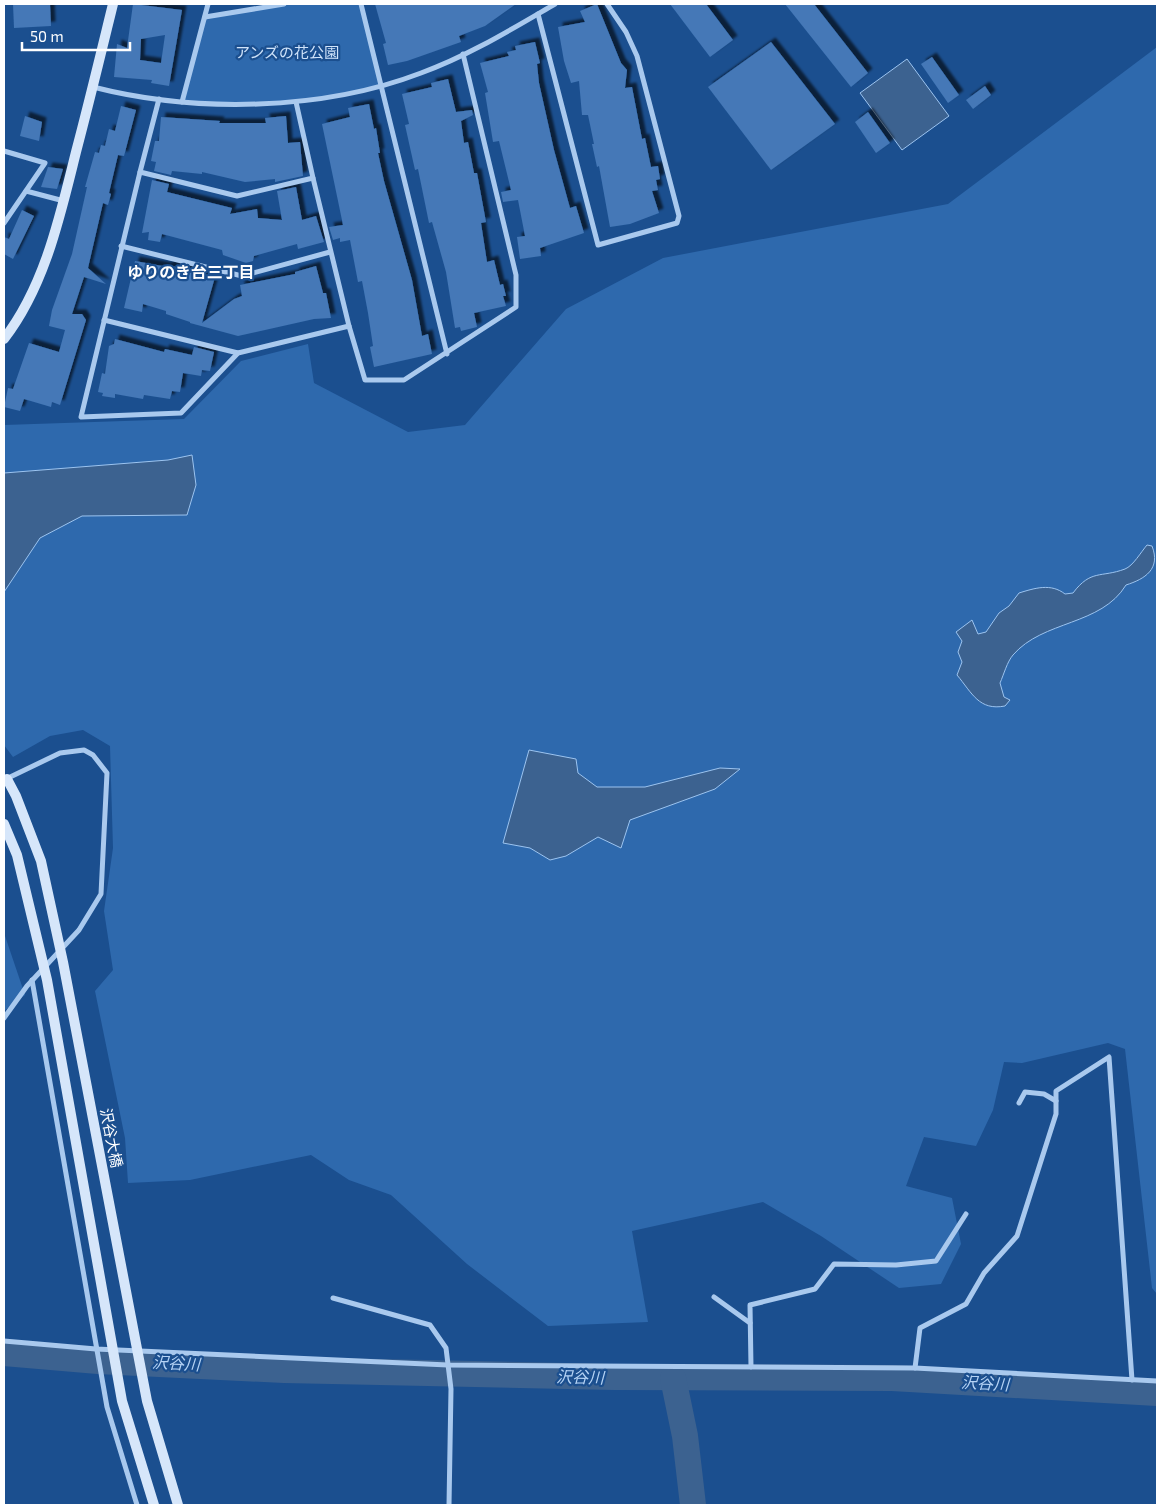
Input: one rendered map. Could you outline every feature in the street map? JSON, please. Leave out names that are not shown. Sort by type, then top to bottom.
[{"type":"street","points":[[4,339],[13,327],[38,280],[56,231],[113,4]]},
{"type":"street","points":[[182,102],[208,4]]},
{"type":"street","points":[[205,17],[284,4]]},
{"type":"street","points":[[361,4],[446,354]]},
{"type":"street","points":[[92,87],[182,102],[257,104],[296,102],[381,86],[422,73],[463,54],[555,4]]},
{"type":"street","points":[[538,14],[598,245],[677,223],[679,216],[648,91],[637,56],[626,32],[606,4]]},
{"type":"street","points":[[296,102],[330,252],[365,380],[404,380],[516,307],[516,275],[463,54]]},
{"type":"street","points":[[159,99],[121,246],[81,417],[181,413],[238,353]]},
{"type":"street","points":[[4,151],[45,163],[4,223]]},
{"type":"street","points":[[140,172],[237,196],[313,178]]},
{"type":"street","points":[[26,191],[64,201]]},
{"type":"street","points":[[121,246],[242,276],[330,252]]},
{"type":"street","points":[[104,320],[238,353],[349,326]]},
{"type":"street","points":[[4,1018],[32,980],[79,930],[101,894],[107,773],[93,755],[84,750],[60,753],[5,778]]},
{"type":"street","name":"沢谷大橋","points":[[5,778],[16,796],[45,880],[63,962],[147,1401],[178,1505]]},
{"type":"street","points":[[4,824],[17,855],[47,980],[122,1401],[154,1505]]},
{"type":"street","points":[[32,980],[106,1407],[137,1505]]},
{"type":"street","points":[[915,1368],[920,1328],[966,1304],[984,1273],[1017,1236],[1056,1114],[1056,1091],[1109,1057],[1132,1380]]},
{"type":"street","points":[[1019,1103],[1025,1092],[1044,1094],[1056,1101]]},
{"type":"street","points":[[751,1367],[750,1305],[815,1289],[834,1264],[896,1264],[936,1261],[966,1214]]},
{"type":"street","points":[[332,1298],[430,1325],[446,1348],[451,1390],[449,1505]]},
{"type":"street","points":[[714,1298],[750,1323]]},
{"type":"street","points":[[4,1341],[96,1349],[448,1365],[915,1368],[1157,1381]]},
{"type":"green space","name":"アンズの花公園","points":[[284,4],[361,4],[381,86],[296,102],[182,102],[205,17]]},
{"type":"green space","points":[[1157,47],[1157,1294],[1152,1288],[1125,1049],[1108,1043],[1022,1063],[1004,1062],[993,1110],[976,1146],[924,1137],[906,1186],[952,1198],[961,1244],[941,1284],[899,1288],[821,1236],[763,1202],[632,1231],[648,1322],[548,1326],[467,1264],[391,1195],[349,1180],[311,1155],[190,1180],[128,1183],[125,1138],[95,991],[113,970],[104,911],[113,848],[110,746],[83,730],[50,736],[13,757],[4,745],[4,425],[184,419],[241,361],[308,344],[314,383],[408,432],[465,425],[566,309],[663,258],[948,204]]},
{"type":"green space","points":[[4,933],[25,995],[4,1011]]},
{"type":"shaded area","points":[[907,59],[949,116],[902,150],[860,93]]},
{"type":"shaded area","points":[[192,455],[196,485],[187,515],[82,516],[40,538],[4,592],[4,473],[168,460]]},
{"type":"shaded area","points":[[1147,545],[1152,546],[1154,554],[1153,567],[1150,572],[1139,580],[1126,585],[1115,598],[1102,608],[1040,635],[1025,644],[1013,655],[1000,683],[1004,697],[1010,700],[1005,706],[996,707],[982,703],[957,675],[962,662],[958,652],[962,641],[956,632],[972,620],[978,634],[986,632],[999,613],[1009,606],[1019,593],[1043,587],[1054,588],[1065,594],[1073,593],[1079,585],[1091,577],[1125,569],[1134,562]]},
{"type":"shaded area","points":[[529,750],[576,759],[578,773],[597,787],[645,787],[720,768],[740,769],[715,789],[630,820],[621,848],[598,837],[566,856],[550,860],[530,848],[503,843]]},
{"type":"building","points":[[13,4],[50,4],[51,26],[14,28]]},
{"type":"building","points":[[133,4],[182,10],[169,86],[151,83],[152,80],[114,77],[117,44],[127,48]],"holes":[[[165,35],[161,63],[140,60],[141,39]]]},
{"type":"building","points":[[375,4],[516,4],[485,26],[459,36],[461,42],[407,61],[388,65],[383,44],[386,43]]},
{"type":"building","points":[[597,4],[621,63],[627,70],[625,88],[632,87],[642,139],[645,138],[651,167],[658,166],[660,179],[656,180],[658,190],[652,191],[659,213],[630,224],[610,227],[599,166],[597,167],[592,144],[594,144],[588,115],[582,115],[579,81],[571,83],[564,61],[558,27],[585,22],[580,11]]},
{"type":"building","points":[[670,4],[706,4],[733,40],[710,57]]},
{"type":"building","points":[[785,4],[814,4],[868,73],[851,87]]},
{"type":"building","points":[[535,42],[540,63],[537,64],[539,83],[554,150],[570,208],[576,206],[584,233],[540,248],[541,256],[520,259],[517,237],[525,236],[518,200],[503,202],[501,192],[511,190],[499,141],[493,142],[485,93],[488,92],[480,63],[509,56],[507,52],[516,50],[515,46]]},
{"type":"building","points":[[771,42],[835,124],[771,170],[708,87]]},
{"type":"building","points":[[932,57],[959,95],[948,103],[921,64]]},
{"type":"building","points":[[448,79],[456,112],[472,110],[473,115],[461,121],[464,143],[468,142],[474,173],[477,173],[486,222],[481,223],[487,262],[494,260],[500,285],[503,284],[506,296],[503,296],[506,306],[474,313],[477,327],[461,331],[460,327],[455,328],[446,272],[432,222],[429,223],[418,169],[415,170],[405,125],[409,124],[402,94],[432,87],[431,83]]},
{"type":"building","points":[[985,86],[991,95],[973,109],[966,100]]},
{"type":"building","points":[[369,104],[374,129],[376,128],[380,153],[378,153],[384,181],[412,280],[422,336],[428,334],[432,354],[374,367],[370,347],[373,346],[362,281],[358,282],[350,240],[340,242],[340,238],[333,240],[329,227],[343,225],[322,124],[350,117],[348,108]]},
{"type":"building","points":[[121,106],[136,110],[124,156],[118,155],[108,205],[103,203],[88,268],[106,284],[84,277],[72,314],[82,314],[86,320],[60,405],[52,402],[51,407],[24,399],[20,411],[4,407],[8,388],[13,389],[29,343],[59,352],[65,330],[49,326],[52,310],[72,254],[87,187],[85,187],[95,152],[99,153],[101,145],[105,146],[109,129],[115,131]]},
{"type":"building","points":[[868,112],[890,143],[876,153],[855,122]]},
{"type":"building","points":[[25,116],[42,122],[39,141],[20,136]]},
{"type":"building","points":[[286,116],[288,143],[300,142],[303,176],[275,182],[275,179],[245,182],[202,172],[202,174],[172,171],[171,175],[154,171],[156,162],[151,161],[155,141],[159,141],[161,117],[220,121],[219,123],[266,123],[265,118]]},
{"type":"building","points":[[48,167],[63,169],[57,189],[41,187]]},
{"type":"building","points":[[152,180],[169,184],[167,192],[232,208],[230,214],[257,209],[258,218],[282,220],[277,191],[296,187],[302,220],[316,216],[324,242],[298,249],[297,244],[254,256],[253,261],[246,263],[223,255],[222,250],[162,234],[160,242],[148,240],[149,232],[142,233]]},
{"type":"building","points":[[22,210],[34,216],[13,259],[4,254],[4,237],[9,239]]},
{"type":"building","points":[[135,261],[168,267],[168,265],[215,277],[202,323],[234,299],[242,296],[240,285],[295,274],[295,272],[316,266],[323,293],[326,293],[331,318],[314,319],[238,336],[190,323],[166,314],[166,311],[143,304],[142,312],[124,308]]},
{"type":"building","points":[[115,339],[164,352],[165,349],[192,355],[194,347],[214,352],[210,371],[202,370],[201,376],[183,373],[180,392],[172,391],[170,399],[144,395],[143,399],[115,394],[115,398],[102,396],[103,393],[98,392],[102,373],[105,374],[109,346],[114,344]]},
{"type":"waterway","name":"沢谷川","points":[[4,1353],[98,1361],[284,1370],[614,1377],[892,1378],[1157,1393]]},
{"type":"waterway","points":[[673,1378],[685,1436],[693,1505]]},
{"type":"district","name":"ゆりのき台三丁目","points":[[191,272]]}]
